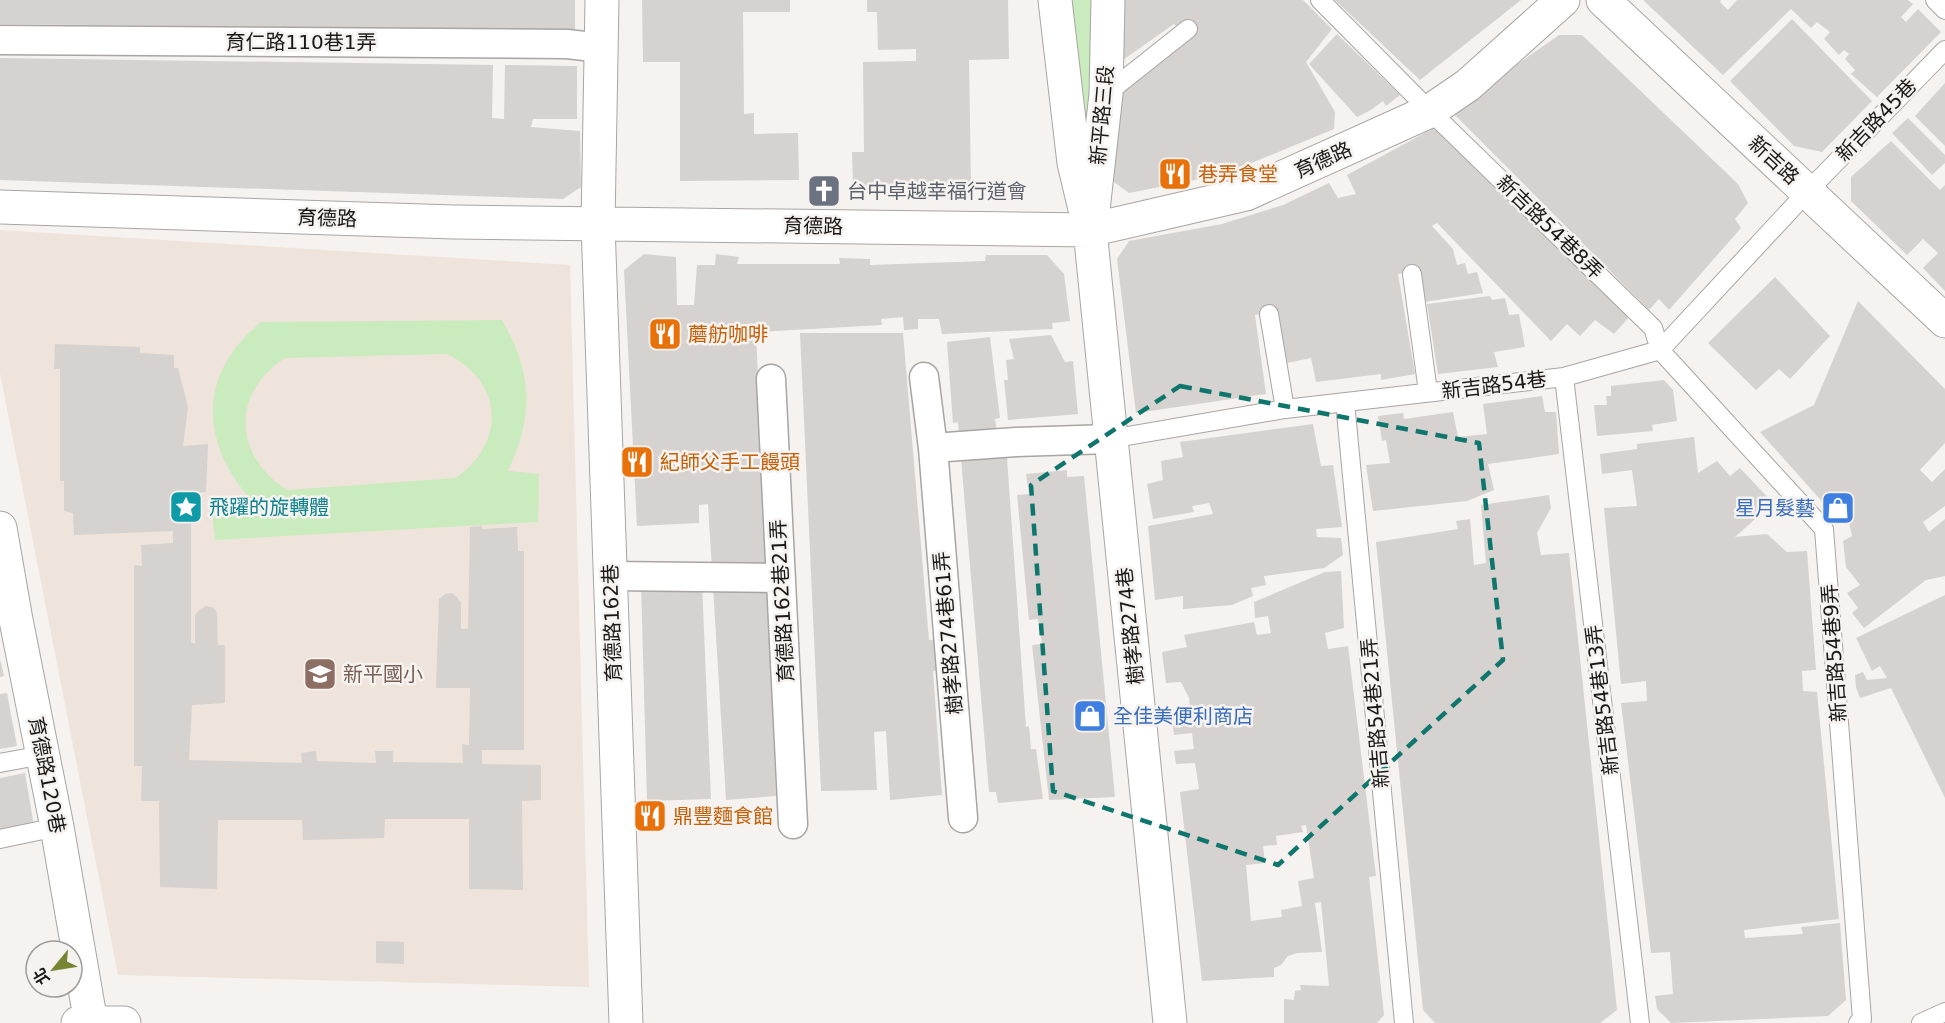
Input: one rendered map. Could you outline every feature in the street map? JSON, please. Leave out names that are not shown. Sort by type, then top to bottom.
[{"type":"street","points":[[598,224],[602,0]]},
{"type":"street","points":[[1055,0],[1074,163],[1090,230]]},
{"type":"street","name":"新平路三段","points":[[1090,230],[1106,94],[1108,0]]},
{"type":"street","name":"育德路","points":[[0,207],[442,221],[1090,230],[1246,195],[1430,111],[1468,85],[1563,0]]},
{"type":"street","name":"新吉路","points":[[1603,0],[1945,321]]},
{"type":"street","name":"育仁路110巷1弄","points":[[0,39],[567,44],[602,48]]},
{"type":"street","name":"育德路162巷","points":[[598,224],[626,1023]]},
{"type":"street","name":"樹孝路274巷","points":[[1090,230],[1170,1023]]},
{"type":"street","name":"樹孝路274巷61弄","points":[[924,377],[933,448],[963,818]]},
{"type":"street","name":"育德路162巷21弄","points":[[771,379],[793,824]]},
{"type":"street","points":[[933,448],[1110,439]]},
{"type":"street","name":"育德路120巷","points":[[0,528],[8,621],[43,755],[91,1023]]},
{"type":"street","points":[[611,576],[781,578]]},
{"type":"street","points":[[78,1023],[124,1023]]},
{"type":"lane","name":"新吉路54巷8弄","points":[[1320,0],[1430,111],[1653,328],[1660,350]]},
{"type":"lane","points":[[1935,0],[1945,10]]},
{"type":"lane","points":[[1106,94],[1188,28]]},
{"type":"lane","name":"新吉路45巷","points":[[1808,191],[1945,50]]},
{"type":"lane","points":[[1660,350],[1808,191]]},
{"type":"lane","points":[[1412,274],[1428,392]]},
{"type":"lane","points":[[1269,314],[1285,409]]},
{"type":"lane","name":"新吉路54巷","points":[[1110,439],[1285,409],[1564,377],[1660,350]]},
{"type":"lane","name":"新吉路54巷9弄","points":[[1660,350],[1824,529],[1860,1021]]},
{"type":"lane","name":"新吉路54巷13弄","points":[[1564,377],[1640,1023]]},
{"type":"lane","name":"新吉路54巷21弄","points":[[1345,402],[1404,1023]]},
{"type":"lane","points":[[0,763],[43,755]]},
{"type":"lane","points":[[0,839],[57,827]]},
{"type":"lane","points":[[1922,1023],[1945,1012]]},
{"type":"highlighted area","points":[[1180,386],[1479,443],[1503,660],[1278,865],[1053,791],[1031,485]]},
{"type":"shaded area","name":"新平國小","points":[[0,230],[570,265],[589,987],[118,975],[0,373]]},
{"type":"green space","points":[[1069,0],[1096,0],[1087,128],[1082,121]]},
{"type":"green space","points":[[502,320],[520,358],[526,395],[526,413],[522,431],[508,471],[539,474],[538,522],[215,540],[211,499],[247,495],[231,473],[220,450],[214,427],[213,405],[217,383],[227,361],[241,341],[261,322]],"holes":[[[447,354],[466,366],[479,380],[488,396],[492,413],[490,430],[484,447],[473,463],[456,478],[287,490],[269,476],[256,460],[248,442],[246,424],[248,406],[255,388],[267,372],[285,358]]]},
{"type":"building","points":[[0,0],[575,0],[575,30],[0,24]]},
{"type":"building","points":[[642,0],[790,0],[790,12],[743,12],[744,114],[754,113],[754,134],[798,133],[799,180],[680,181],[680,62],[643,62]]},
{"type":"building","points":[[867,0],[1008,0],[1009,59],[969,60],[971,186],[853,188],[852,152],[864,152],[863,62],[916,61],[916,49],[878,50],[877,12],[867,12]]},
{"type":"building","points":[[1120,0],[1303,0],[1332,29],[1306,62],[1335,112],[1334,129],[1225,174],[1129,193],[1111,180],[1117,93],[1197,30],[1190,19],[1178,28],[1174,24],[1120,62]]},
{"type":"building","points":[[1335,0],[1521,0],[1420,80]]},
{"type":"building","points":[[1643,0],[1721,0],[1720,2],[1728,10],[1737,0],[1908,0],[1913,4],[1901,17],[1906,22],[1918,9],[1941,32],[1877,97],[1851,74],[1855,70],[1845,59],[1849,54],[1844,50],[1839,55],[1824,39],[1830,32],[1817,22],[1811,28],[1791,9],[1723,75]]},
{"type":"building","points":[[1792,19],[1872,101],[1822,152],[1794,146],[1730,81]]},
{"type":"building","points":[[1337,34],[1400,95],[1386,106],[1383,101],[1357,117],[1309,64]]},
{"type":"building","points":[[1559,35],[1582,35],[1738,184],[1748,203],[1735,219],[1741,228],[1669,310],[1659,299],[1649,310],[1454,114],[1483,88]]},
{"type":"building","points":[[0,58],[493,65],[492,118],[504,119],[505,65],[577,66],[577,119],[533,119],[531,127],[580,131],[581,187],[563,199],[0,180]]},
{"type":"building","points":[[1945,83],[1945,146],[1915,116]]},
{"type":"building","points":[[1908,118],[1945,155],[1945,163],[1932,175],[1892,133]]},
{"type":"building","points":[[1434,128],[1629,317],[1614,334],[1595,320],[1580,336],[1567,324],[1551,341],[1437,223],[1432,226],[1453,249],[1457,265],[1465,263],[1468,274],[1477,272],[1483,293],[1424,302],[1418,270],[1398,274],[1415,374],[1381,380],[1381,374],[1316,382],[1311,358],[1287,363],[1277,310],[1255,315],[1266,394],[1136,413],[1117,259],[1129,241],[1222,224],[1283,205],[1329,183],[1338,198],[1356,194],[1347,175]]},
{"type":"building","points":[[1891,141],[1940,190],[1945,185],[1945,291],[1923,268],[1938,253],[1923,239],[1907,255],[1851,201],[1851,177]]},
{"type":"building","points":[[644,254],[676,257],[677,305],[694,305],[697,265],[715,265],[716,254],[739,257],[737,264],[840,264],[839,258],[870,259],[870,265],[985,261],[986,255],[1047,255],[1064,274],[1070,321],[1052,323],[1053,329],[942,334],[939,319],[918,319],[918,329],[904,330],[903,317],[881,319],[882,325],[756,332],[776,796],[726,800],[708,504],[699,505],[699,523],[637,526],[624,270]]},
{"type":"building","points":[[1775,277],[1830,336],[1790,379],[1779,369],[1756,390],[1708,343]]},
{"type":"building","points":[[1490,296],[1492,300],[1505,298],[1509,315],[1519,314],[1525,347],[1494,352],[1498,367],[1438,374],[1427,304]]},
{"type":"building","points":[[1858,301],[1945,389],[1945,443],[1920,470],[1932,482],[1945,469],[1945,506],[1923,522],[1929,532],[1945,519],[1945,576],[1926,580],[1864,628],[1852,613],[1858,608],[1847,593],[1860,585],[1846,567],[1843,541],[1852,536],[1849,522],[1835,516],[1760,432],[1814,405]]},
{"type":"building","points":[[800,333],[903,333],[929,640],[946,639],[948,669],[933,671],[942,795],[890,800],[886,731],[874,732],[877,790],[821,791]]},
{"type":"building","points":[[1051,335],[1065,362],[1073,361],[1078,414],[1008,420],[1004,380],[1008,380],[1006,360],[1014,359],[1009,339]]},
{"type":"building","points":[[990,337],[1000,418],[995,419],[1001,457],[1007,458],[1026,727],[1029,726],[1031,749],[1036,749],[1043,799],[998,803],[996,792],[989,792],[958,422],[953,423],[947,342]]},
{"type":"building","points":[[55,344],[140,347],[140,353],[174,355],[174,368],[178,368],[188,407],[183,446],[208,444],[206,492],[191,494],[191,643],[195,643],[195,615],[206,606],[214,608],[217,613],[218,645],[225,645],[225,703],[192,705],[189,760],[302,763],[301,753],[316,751],[317,761],[376,763],[375,751],[393,751],[393,762],[463,763],[462,744],[469,745],[470,688],[436,688],[439,599],[445,594],[452,593],[457,597],[461,603],[461,629],[468,629],[470,527],[482,526],[482,529],[517,527],[518,551],[524,551],[524,750],[482,750],[482,764],[541,765],[541,800],[522,801],[523,890],[469,889],[469,819],[385,819],[384,838],[303,840],[302,820],[218,820],[217,889],[160,887],[159,801],[141,801],[142,766],[134,766],[134,565],[142,566],[141,545],[173,543],[173,531],[74,535],[73,513],[64,511],[64,481],[60,481],[60,369],[54,369]]},
{"type":"building","points":[[1664,380],[1673,390],[1677,421],[1652,425],[1653,431],[1597,436],[1594,405],[1607,405],[1606,396],[1611,396],[1611,386]]},
{"type":"building","points":[[1542,396],[1545,412],[1556,412],[1559,454],[1488,464],[1494,490],[1467,501],[1373,511],[1366,465],[1390,463],[1386,440],[1382,441],[1378,416],[1403,413],[1404,419],[1453,412],[1458,437],[1487,434],[1483,404]]},
{"type":"building","points":[[1313,424],[1321,466],[1333,465],[1342,527],[1316,529],[1317,537],[1341,538],[1343,555],[1324,568],[1264,576],[1266,585],[1251,588],[1253,596],[1232,605],[1183,609],[1183,596],[1155,600],[1148,526],[1213,514],[1209,503],[1192,506],[1194,512],[1153,519],[1147,484],[1163,480],[1161,461],[1183,457],[1180,442]]},
{"type":"building","points":[[1694,437],[1698,473],[1717,461],[1730,476],[1740,468],[1773,503],[1735,537],[1767,534],[1787,552],[1807,551],[1816,670],[1802,671],[1803,691],[1817,692],[1839,919],[1744,930],[1745,938],[1803,934],[1801,927],[1840,923],[1846,1000],[1828,1016],[1671,1023],[1657,1009],[1655,996],[1673,994],[1670,952],[1651,953],[1621,703],[1647,701],[1646,681],[1621,684],[1604,508],[1637,506],[1632,470],[1602,474],[1600,454],[1637,449],[1637,444]]},
{"type":"building","points":[[1067,470],[1067,477],[1084,476],[1115,797],[1049,800],[1032,645],[1042,644],[1038,619],[1029,620],[1017,495],[1029,494],[1026,474]]},
{"type":"building","points":[[1549,495],[1551,508],[1537,533],[1541,555],[1569,553],[1617,1010],[1600,1023],[1435,1023],[1423,1010],[1376,542],[1458,529],[1456,521],[1470,519],[1474,565],[1486,563],[1481,505]]},
{"type":"building","points":[[1341,571],[1344,628],[1325,633],[1328,649],[1348,646],[1376,876],[1369,877],[1384,1015],[1377,1023],[1284,1023],[1284,999],[1294,1000],[1295,991],[1301,990],[1300,985],[1329,986],[1321,902],[1315,903],[1322,952],[1297,953],[1288,956],[1281,965],[1274,968],[1274,977],[1202,981],[1180,792],[1199,789],[1195,763],[1176,764],[1174,751],[1194,749],[1192,733],[1174,735],[1171,712],[1190,710],[1189,698],[1181,682],[1166,683],[1162,652],[1187,647],[1184,635],[1254,622],[1257,635],[1271,633],[1268,616],[1255,618],[1254,602],[1325,572]],"holes":[[[1306,825],[1314,878],[1298,881],[1302,906],[1281,910],[1282,917],[1251,921],[1246,865],[1265,863],[1263,846],[1277,845],[1276,836],[1303,832],[1301,826]]]},
{"type":"building","points":[[702,582],[711,799],[647,801],[641,583]]},
{"type":"building","points":[[1945,595],[1945,798],[1891,688],[1860,698],[1855,675],[1863,672],[1867,680],[1887,678],[1880,666],[1872,671],[1856,638]]},
{"type":"building","points":[[0,659],[4,676],[0,677]]},
{"type":"building","points":[[7,693],[17,746],[0,749],[0,694]]},
{"type":"building","points":[[25,773],[34,826],[0,832],[0,778]]},
{"type":"building","points":[[376,941],[404,942],[404,964],[376,963]]},
{"type":"place","name":"巷弄食堂","points":[[1175,174]]},
{"type":"place","name":"台中卓越幸福行道會","points":[[824,191]]},
{"type":"place","name":"蘑舫咖啡","points":[[665,334]]},
{"type":"place","name":"紀師父手工饅頭","points":[[637,462]]},
{"type":"place","name":"飛躍的旋轉體","points":[[186,507]]},
{"type":"place","name":"星月髮藝","points":[[1838,508]]},
{"type":"place","name":"新平國小","points":[[320,674]]},
{"type":"place","name":"全佳美便利商店","points":[[1090,716]]},
{"type":"place","name":"鼎豐麵食館","points":[[650,816]]}]
